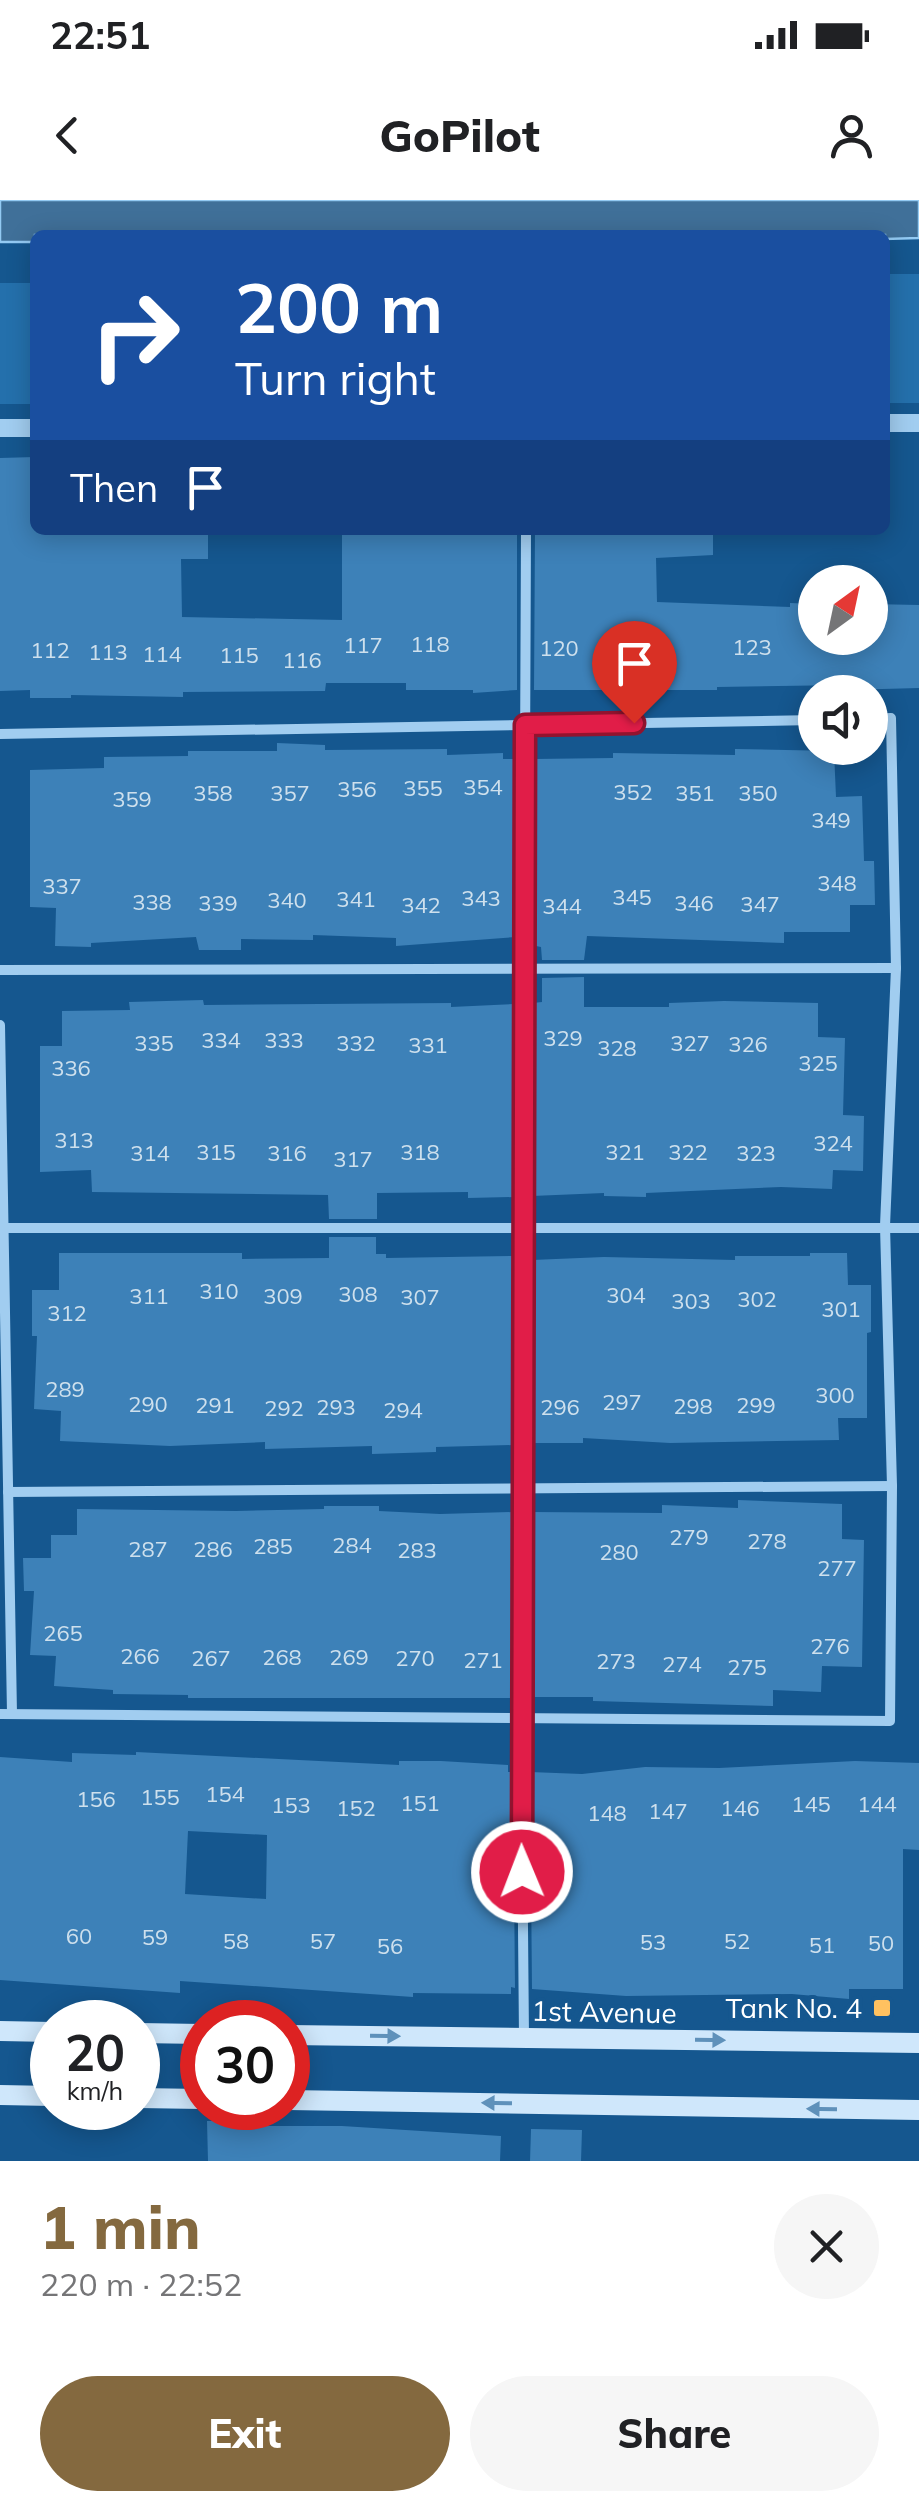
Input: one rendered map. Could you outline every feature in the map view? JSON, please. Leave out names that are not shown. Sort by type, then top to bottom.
[{"type":"main road","points":[[0,2031],[30,2032]]},
{"type":"main road","name":"1st Avenue","points":[[310,2035],[919,2043]]},
{"type":"main road","points":[[0,2095],[30,2096]]},
{"type":"main road","points":[[310,2100],[919,2110]]},
{"type":"street","points":[[890,423],[919,423]]},
{"type":"street","points":[[0,428],[30,428]]},
{"type":"street","points":[[524,2038],[520,1720],[526,535]]},
{"type":"street","points":[[0,1026],[8,1492],[6,1714],[890,1722],[892,1486],[885,1226],[896,968],[891,718],[888,718]]},
{"type":"street","points":[[0,734],[798,720]]},
{"type":"street","points":[[0,970],[896,968]]},
{"type":"street","points":[[3,1228],[919,1228]]},
{"type":"street","points":[[8,1492],[892,1486]]},
{"type":"shaded area","points":[[0,200],[919,200],[919,238],[890,239],[890,230],[30,230],[30,242],[0,242]]},
{"type":"shaded area","points":[[890,274],[919,274],[919,403],[890,403]]},
{"type":"shaded area","points":[[0,283],[30,283],[30,404],[0,404]]},
{"type":"building","points":[[30,457],[30,535],[208,535],[208,559],[181,559],[182,617],[342,620],[342,535],[517,535],[517,690],[473,693],[406,690],[406,683],[326,683],[325,691],[183,692],[183,697],[30,698],[30,690],[0,691],[0,458]]},
{"type":"building","points":[[535,535],[713,535],[713,555],[656,558],[657,602],[790,607],[790,603],[798,603],[798,655],[888,655],[888,604],[919,605],[919,688],[888,689],[888,675],[798,675],[798,686],[534,690]]},
{"type":"building","points":[[277,743],[325,745],[325,750],[447,749],[447,755],[503,753],[503,759],[516,759],[516,937],[396,946],[396,938],[313,935],[313,940],[241,939],[241,950],[199,950],[196,937],[91,943],[91,947],[55,946],[56,908],[30,907],[30,770],[104,768],[104,757],[188,756],[188,751],[277,751]]},
{"type":"building","points":[[735,749],[798,750],[798,765],[835,765],[836,797],[862,796],[864,861],[874,861],[875,905],[850,905],[850,932],[784,932],[784,943],[587,936],[584,960],[542,960],[541,947],[536,946],[533,937],[534,759],[613,758],[613,753],[735,755]]},
{"type":"building","points":[[584,977],[584,1007],[669,1007],[669,1003],[724,1001],[818,1003],[818,1037],[845,1038],[843,1115],[864,1116],[863,1171],[833,1170],[832,1189],[781,1187],[646,1193],[646,1197],[604,1193],[532,1196],[533,1003],[542,1002],[542,978]]},
{"type":"building","points":[[203,1000],[204,1005],[515,1004],[514,1197],[468,1198],[468,1192],[377,1193],[377,1219],[329,1219],[328,1195],[92,1192],[91,1170],[40,1172],[40,1046],[62,1046],[62,1011],[130,1010],[129,1002]]},
{"type":"building","points":[[329,1237],[376,1237],[376,1254],[386,1254],[386,1258],[514,1256],[513,1445],[372,1454],[372,1446],[265,1449],[265,1442],[170,1446],[60,1441],[61,1411],[34,1409],[37,1336],[32,1336],[32,1290],[59,1290],[59,1253],[242,1253],[242,1259],[329,1258]]},
{"type":"building","points":[[847,1253],[848,1285],[871,1285],[867,1418],[838,1418],[839,1440],[670,1443],[583,1438],[583,1443],[531,1443],[532,1260],[735,1260],[735,1256]]},
{"type":"building","points":[[738,1500],[842,1504],[842,1539],[864,1540],[862,1667],[822,1666],[821,1692],[773,1690],[773,1706],[530,1697],[531,1512],[662,1513],[662,1505],[738,1508]]},
{"type":"building","points":[[379,1506],[379,1511],[440,1514],[513,1512],[512,1698],[188,1698],[113,1694],[113,1690],[54,1686],[56,1656],[30,1655],[34,1591],[24,1591],[23,1558],[51,1558],[51,1535],[77,1535],[77,1509],[236,1511]]},
{"type":"building","points":[[72,1753],[508,1765],[508,1772],[513,1772],[515,1988],[511,1987],[511,1994],[413,1993],[413,1997],[180,1981],[180,1993],[0,1980],[0,1757],[72,1762]],"holes":[[[188,1831],[267,1835],[266,1899],[185,1894]]]},
{"type":"building","points":[[855,1761],[919,1763],[919,1850],[903,1849],[903,1989],[849,1989],[849,1999],[792,1994],[626,1996],[532,1989],[530,1772],[582,1774],[645,1767],[719,1768]]},
{"type":"building","points":[[310,2126],[342,2126],[501,2136],[500,2161],[208,2161],[207,2130],[310,2130]]},
{"type":"building","points":[[531,2129],[582,2130],[581,2161],[530,2161]]},
{"type":"place","name":"Tank No. 4","points":[[882,2008]]},
{"type":"route","points":[[522,1872],[525,725],[634,723]]}]
